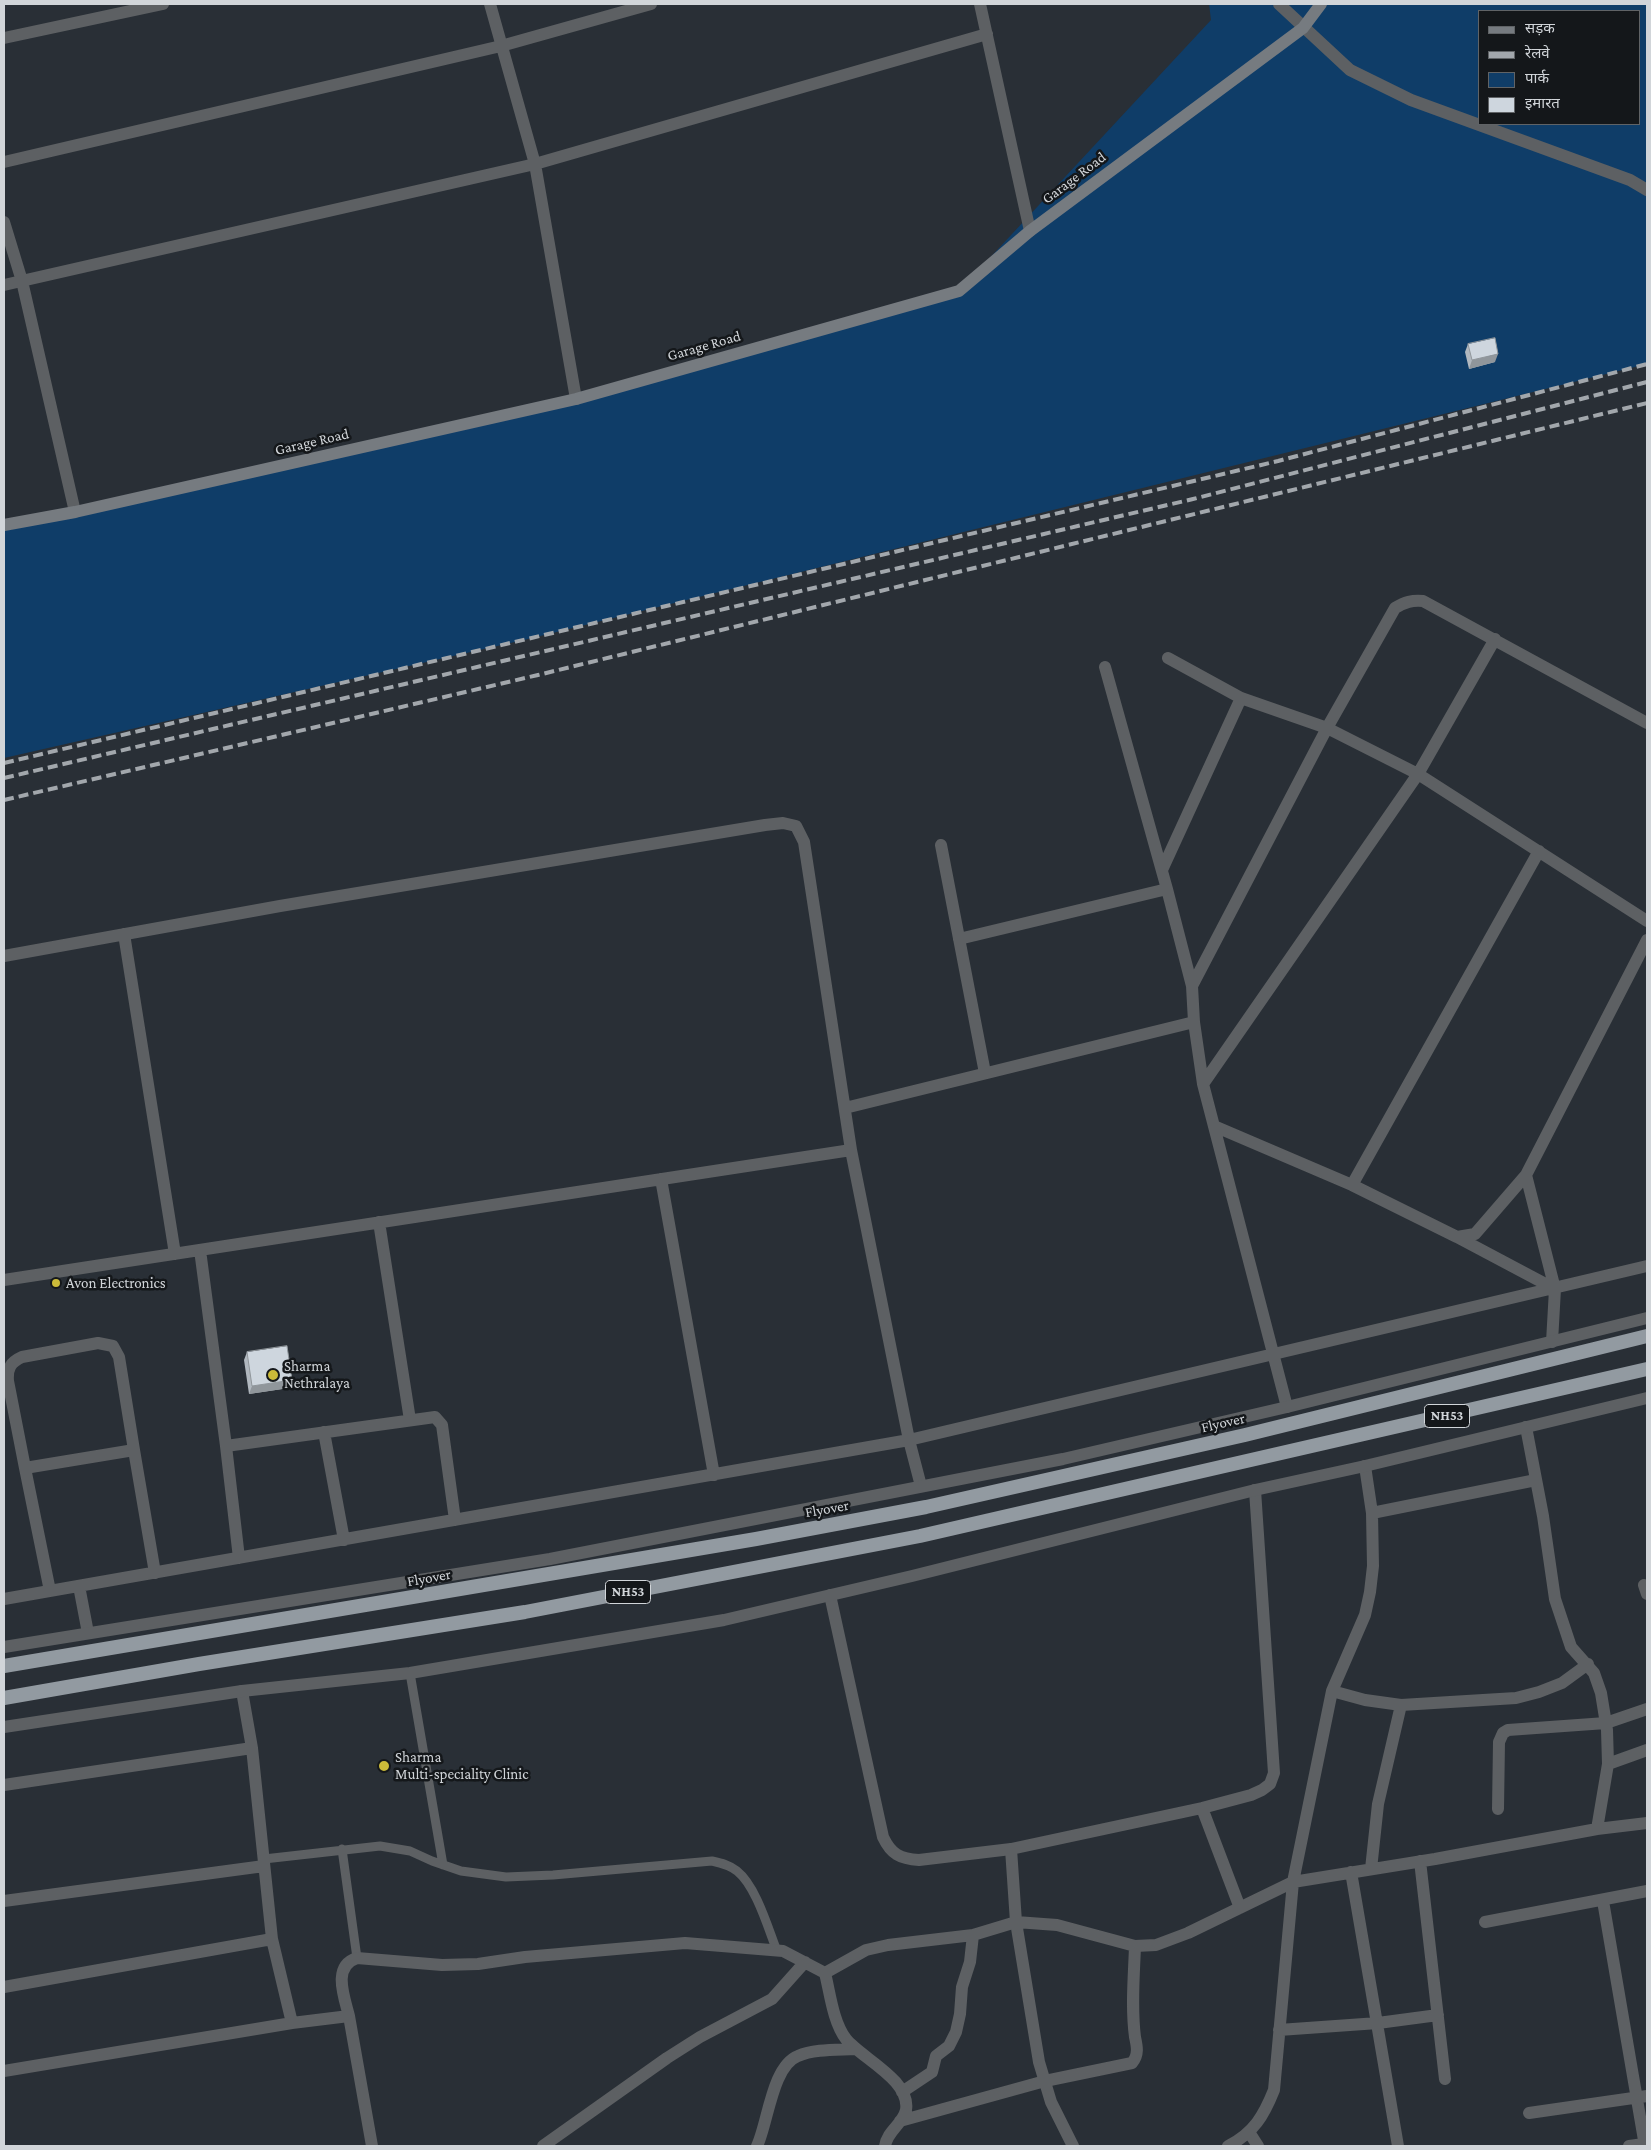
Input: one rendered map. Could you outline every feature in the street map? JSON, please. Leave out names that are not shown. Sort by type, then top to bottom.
[{"type":"highway","name":"Flyover","points":[[4,1666],[462,1589],[926,1507],[1245,1435],[1647,1336]]},
{"type":"highway","name":"NH53","points":[[4,1698],[208,1662],[525,1612],[920,1536],[1647,1370]]},
{"type":"main road","name":"Garage Road","points":[[4,526],[75,512],[576,399],[959,291],[1030,231],[1303,28],[1321,4]]},
{"type":"street","points":[[4,38],[163,4]]},
{"type":"street","points":[[490,4],[535,164],[576,399]]},
{"type":"street","points":[[4,162],[501,46],[651,4]]},
{"type":"street","points":[[980,4],[1030,231]]},
{"type":"street","points":[[1279,4],[1350,70],[1411,100],[1478,124]]},
{"type":"street","points":[[4,286],[535,164],[987,34]]},
{"type":"street","points":[[1479,125],[1630,180],[1647,190]]},
{"type":"street","points":[[4,222],[22,281],[75,512]]},
{"type":"street","points":[[1192,986],[1327,728],[1395,608],[1403,603],[1414,600],[1423,601],[1647,722]]},
{"type":"street","points":[[1203,1084],[1418,774],[1495,639]]},
{"type":"street","points":[[1168,658],[1242,698],[1327,728],[1418,774],[1647,921]]},
{"type":"street","points":[[1105,667],[1162,870],[1192,986],[1194,1022],[1203,1084],[1287,1407]]},
{"type":"street","points":[[1162,870],[1242,698]]},
{"type":"street","points":[[4,956],[280,906],[783,822],[796,826],[804,842],[851,1150],[909,1440],[921,1486]]},
{"type":"street","points":[[941,845],[985,1074]]},
{"type":"street","points":[[1352,1185],[1539,851]]},
{"type":"street","points":[[959,940],[1167,889]]},
{"type":"street","points":[[124,934],[175,1254]]},
{"type":"street","points":[[1457,1236],[1476,1234],[1526,1175],[1647,940]]},
{"type":"street","points":[[845,1108],[1194,1022]]},
{"type":"street","points":[[1214,1126],[1352,1185],[1457,1236],[1555,1289]]},
{"type":"street","points":[[4,1280],[851,1150]]},
{"type":"street","points":[[1526,1175],[1555,1289],[1552,1342]]},
{"type":"street","points":[[661,1179],[714,1475]]},
{"type":"street","points":[[379,1222],[410,1420]]},
{"type":"street","points":[[200,1250],[239,1558]]},
{"type":"street","points":[[4,1599],[909,1440],[1647,1266]]},
{"type":"street","points":[[4,1647],[550,1559],[1064,1459],[1287,1407],[1647,1318]]},
{"type":"street","points":[[50,1591],[8,1381],[9,1367],[13,1361],[22,1356],[98,1343],[113,1346],[119,1357],[155,1573]]},
{"type":"street","points":[[4,1727],[242,1691],[410,1673],[724,1620],[1255,1490],[1365,1466],[1647,1398]]},
{"type":"street","points":[[226,1446],[435,1417],[442,1425],[455,1520]]},
{"type":"street","points":[[1526,1427],[1555,1599],[1571,1647],[1594,1673],[1601,1693],[1606,1723],[1608,1764],[1597,1829]]},
{"type":"street","points":[[324,1432],[344,1540]]},
{"type":"street","points":[[25,1468],[134,1450]]},
{"type":"street","points":[[1228,2146],[1249,2132],[1263,2116],[1274,2090],[1293,1882],[1332,1691],[1365,1615],[1370,1592],[1373,1566],[1372,1512],[1365,1466]]},
{"type":"street","points":[[1372,1512],[1536,1480]]},
{"type":"street","points":[[830,1595],[883,1837],[888,1848],[896,1856],[907,1860],[918,1860],[1011,1849],[1202,1808],[1251,1795],[1262,1790],[1270,1784],[1274,1773],[1255,1490]]},
{"type":"street","points":[[80,1586],[88,1633]]},
{"type":"street","points":[[1332,1691],[1365,1700],[1401,1705],[1516,1698],[1539,1692],[1562,1682],[1588,1664]]},
{"type":"street","points":[[242,1691],[252,1748],[272,1939],[292,2023]]},
{"type":"street","points":[[1370,1869],[1378,1804],[1401,1705]]},
{"type":"street","points":[[1498,1809],[1499,1742],[1503,1733],[1508,1730],[1606,1723],[1647,1709]]},
{"type":"street","points":[[4,1785],[252,1748]]},
{"type":"street","points":[[1608,1764],[1647,1750]]},
{"type":"street","points":[[1202,1808],[1240,1908]]},
{"type":"street","points":[[825,1973],[866,1950],[888,1945],[973,1935],[1016,1922],[1057,1926],[1135,1946],[1156,1945],[1188,1933],[1293,1882],[1458,1855],[1597,1829],[1647,1823]]},
{"type":"street","points":[[1011,1849],[1016,1922],[1039,2062],[1051,2102],[1073,2146]]},
{"type":"street","points":[[1420,1861],[1445,2079]]},
{"type":"street","points":[[4,1901],[264,1862]]},
{"type":"street","points":[[1351,1872],[1398,2146]]},
{"type":"street","points":[[1485,1922],[1647,1891]]},
{"type":"street","points":[[1602,1901],[1642,2096],[1645,2145],[1629,2146]]},
{"type":"street","points":[[902,2092],[932,2072],[936,2056],[949,2046],[956,2032],[960,2014],[962,1987],[970,1962],[973,1935]]},
{"type":"street","points":[[4,1987],[272,1939]]},
{"type":"street","points":[[372,2146],[349,2016],[342,1990],[342,1972],[348,1961],[357,1958],[442,1965],[478,1964],[685,1943],[783,1951],[825,1973],[840,2027],[845,2037],[855,2049],[872,2060],[889,2076],[902,2092],[905,2099],[906,2109],[900,2121],[890,2133],[886,2146]]},
{"type":"street","points":[[900,2121],[1045,2081],[1128,2065],[1136,2059],[1137,2047],[1133,2007],[1135,1946]]},
{"type":"street","points":[[543,2146],[667,2058],[700,2037],[772,1999],[805,1962]]},
{"type":"street","points":[[1279,2030],[1378,2023],[1438,2015]]},
{"type":"street","points":[[4,2071],[292,2023],[349,2016]]},
{"type":"street","points":[[757,2146],[774,2091],[788,2063],[796,2056],[806,2053],[855,2049]]},
{"type":"street","points":[[1528,2113],[1642,2096]]},
{"type":"street","points":[[1249,2132],[1258,2146]]},
{"type":"lane","points":[[410,1673],[444,1865]]},
{"type":"lane","points":[[264,1862],[342,1849],[380,1846],[410,1851],[461,1870],[506,1877],[553,1875],[712,1861],[729,1865],[738,1871],[749,1886],[777,1951]]},
{"type":"lane","points":[[342,1849],[357,1958]]},
{"type":"green space","points":[[1209,4],[1647,4],[1647,364],[528,639],[4,758],[4,525],[576,399],[959,291],[1211,20]]},
{"type":"building","points":[[1495,338],[1498,354],[1472,360],[1468,344]]},
{"type":"building","points":[[287,1346],[292,1380],[252,1386],[247,1352]]},
{"type":"railway","points":[[4,763],[1278,461],[1647,364]]},
{"type":"railway","points":[[4,778],[1193,499],[1647,382]]},
{"type":"railway","points":[[4,800],[538,675],[1647,403]]},
{"type":"place","name":"Avon Electronics","points":[[56,1283]]},
{"type":"place","name":"Sharma Nethralaya","points":[[273,1375]]},
{"type":"place","name":"Sharma Multi-speciality Clinic","points":[[384,1766]]}]
